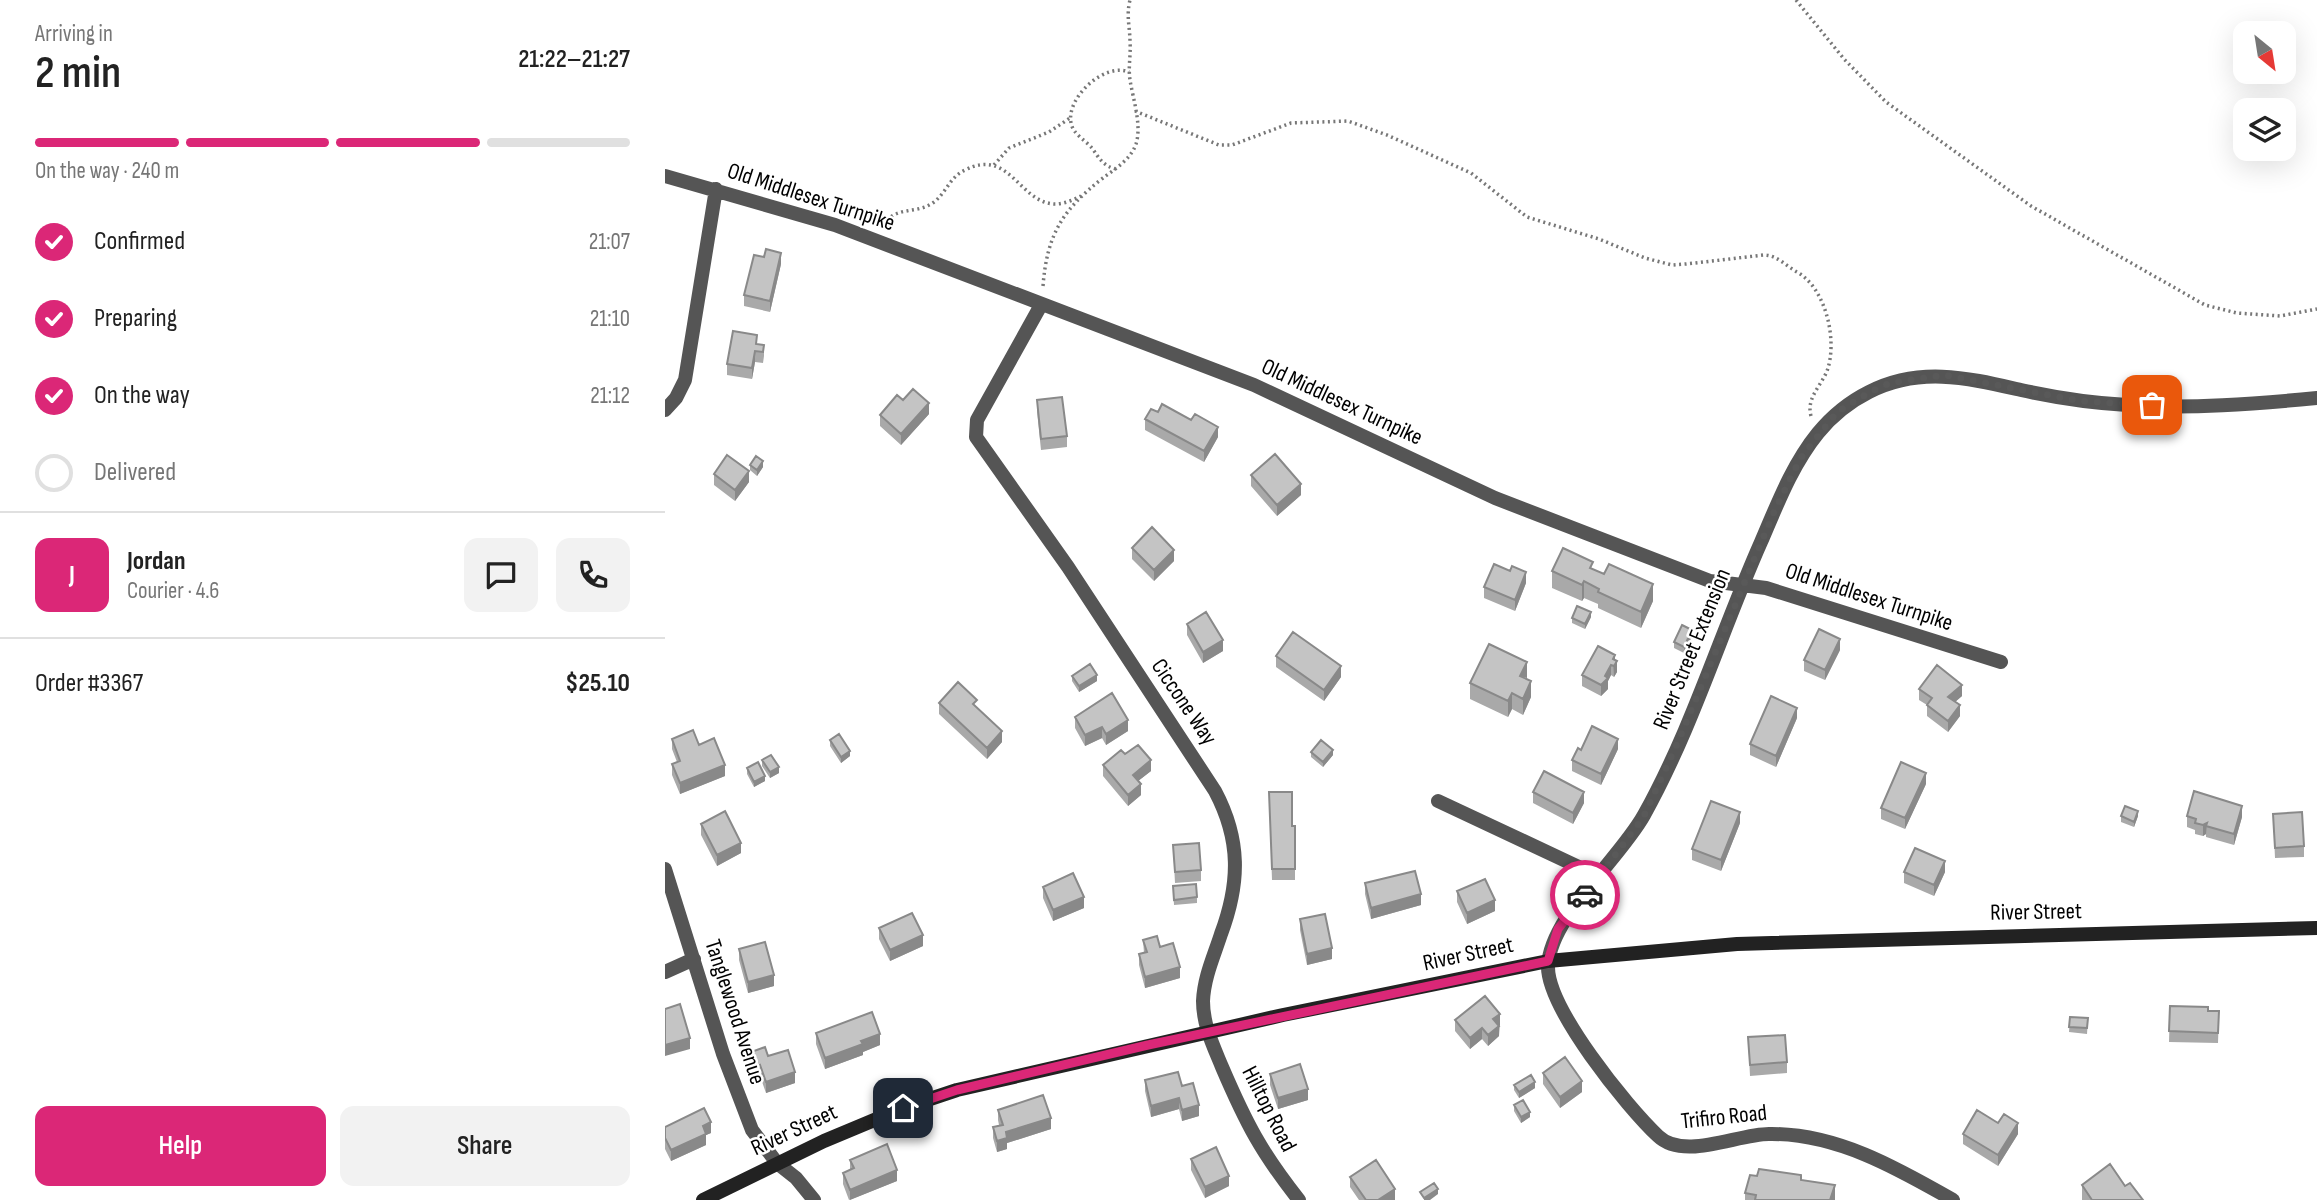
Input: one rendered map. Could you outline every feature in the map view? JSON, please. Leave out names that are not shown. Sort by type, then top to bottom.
[{"type":"main road","name":"River Street","points":[[703,1200],[868,1122],[957,1090],[1207,1032],[1548,961],[1737,944],[2317,928]]},
{"type":"street","name":"Old Middlesex Turnpike","points":[[665,176],[835,225],[1254,385],[1507,503],[1710,581],[1741,587],[1766,588],[2001,662]]},
{"type":"street","points":[[665,410],[676,398],[685,380],[716,189]]},
{"type":"street","name":"Ciccone Way","points":[[1041,305],[977,420],[975,431],[983,450],[1043,530],[1188,748],[1229,817],[1236,849],[1235,882],[1231,906],[1206,980],[1203,1003],[1207,1032]]},
{"type":"street","name":"River Street Extension","points":[[1548,961],[1558,929],[1643,818],[1741,587],[1800,459],[1826,423],[1870,392],[1912,377],[1944,375],[2080,401],[2130,405],[2195,406],[2317,398]]},
{"type":"street","points":[[1438,801],[1599,877]]},
{"type":"street","name":"Tanglewood Avenue","points":[[665,869],[741,1104],[757,1139],[814,1200]]},
{"type":"street","points":[[665,972],[694,959]]},
{"type":"street","name":"Trifiro Road","points":[[1548,961],[1552,992],[1568,1024],[1609,1078],[1665,1142],[1687,1148],[1755,1134],[1820,1138],[1887,1165],[1953,1200]]},
{"type":"street","name":"Hilltop Road","points":[[1207,1032],[1257,1145],[1299,1200]]},
{"type":"path","points":[[1041,305],[1048,247],[1061,220],[1083,196],[1116,169],[1136,145],[1127,15],[1131,0]]},
{"type":"path","points":[[1796,0],[1844,59],[1886,103],[2031,206],[2205,305],[2238,313],[2280,316],[2317,309]]},
{"type":"path","points":[[879,242],[883,227],[894,213],[931,204],[963,170],[994,165],[1009,148],[1049,132],[1070,118],[1077,100],[1097,78],[1115,70],[1129,72]]},
{"type":"path","points":[[1135,111],[1219,145],[1232,145],[1291,123],[1348,121],[1387,135],[1471,173],[1527,217],[1599,239],[1645,258],[1672,265],[1764,255],[1773,257],[1809,282],[1828,322],[1830,360],[1809,410],[1816,421],[1826,423]]},
{"type":"path","points":[[1070,118],[1073,129],[1100,159],[1116,169]]},
{"type":"path","points":[[994,165],[1047,203],[1065,203],[1083,196]]},
{"type":"building","points":[[766,249],[781,253],[770,301],[744,295],[754,255],[764,257]]},
{"type":"building","points":[[733,331],[757,335],[756,344],[764,345],[763,352],[755,351],[752,368],[727,364]]},
{"type":"building","points":[[913,389],[929,403],[901,434],[880,415],[897,395],[903,400]]},
{"type":"building","points":[[1062,397],[1067,436],[1041,439],[1037,400]]},
{"type":"building","points":[[1162,404],[1191,420],[1195,414],[1218,427],[1204,451],[1145,419],[1151,409],[1158,412]]},
{"type":"building","points":[[1275,454],[1301,484],[1277,505],[1251,475]]},
{"type":"building","points":[[727,455],[749,471],[735,490],[714,474]]},
{"type":"building","points":[[756,456],[763,461],[757,470],[750,465]]},
{"type":"building","points":[[1152,527],[1174,550],[1154,570],[1132,548]]},
{"type":"building","points":[[1563,548],[1593,562],[1590,568],[1604,574],[1609,564],[1653,584],[1641,612],[1598,592],[1599,589],[1584,581],[1582,585],[1552,571]]},
{"type":"building","points":[[1494,564],[1510,571],[1512,566],[1526,572],[1515,600],[1484,587]]},
{"type":"building","points":[[1577,606],[1591,612],[1585,624],[1572,618]]},
{"type":"building","points":[[1206,612],[1223,640],[1203,652],[1187,624]]},
{"type":"building","points":[[1682,625],[1692,630],[1684,647],[1674,642]]},
{"type":"building","points":[[1819,629],[1840,639],[1825,670],[1804,660]]},
{"type":"building","points":[[1293,632],[1341,666],[1324,690],[1276,656]]},
{"type":"building","points":[[1489,644],[1527,662],[1520,676],[1531,681],[1523,699],[1512,693],[1508,701],[1470,683]]},
{"type":"building","points":[[1598,646],[1615,655],[1613,659],[1617,661],[1614,666],[1611,665],[1605,676],[1608,678],[1601,685],[1582,675]]},
{"type":"building","points":[[1090,664],[1097,675],[1079,686],[1072,676]]},
{"type":"building","points":[[1937,665],[1962,685],[1948,697],[1960,705],[1948,721],[1927,705],[1932,698],[1919,689]]},
{"type":"building","points":[[958,682],[977,700],[973,704],[1002,731],[987,748],[939,703]]},
{"type":"building","points":[[1112,693],[1128,720],[1106,734],[1102,727],[1085,735],[1075,717]]},
{"type":"building","points":[[1771,696],[1797,708],[1776,756],[1750,744]]},
{"type":"building","points":[[1592,726],[1618,739],[1601,774],[1572,760],[1578,748],[1581,750]]},
{"type":"building","points":[[693,730],[699,745],[714,738],[725,765],[680,783],[672,764],[680,761],[672,739]]},
{"type":"building","points":[[839,734],[850,751],[841,757],[830,740]]},
{"type":"building","points":[[1321,740],[1333,750],[1323,762],[1311,752]]},
{"type":"building","points":[[1138,745],[1151,760],[1133,775],[1141,784],[1128,795],[1103,765],[1121,750],[1125,754]]},
{"type":"building","points":[[771,755],[779,767],[770,772],[762,760]]},
{"type":"building","points":[[758,762],[765,776],[754,782],[747,768]]},
{"type":"building","points":[[1901,762],[1926,773],[1905,818],[1881,808]]},
{"type":"building","points":[[1544,771],[1584,792],[1573,813],[1533,792]]},
{"type":"building","points":[[2194,791],[2242,806],[2234,834],[2206,826],[2207,823],[2195,823],[2196,819],[2187,816]]},
{"type":"building","points":[[1269,792],[1292,792],[1295,869],[1272,869]]},
{"type":"building","points":[[1711,801],[1740,812],[1721,860],[1692,849]]},
{"type":"building","points":[[2125,806],[2138,811],[2134,822],[2121,816]]},
{"type":"building","points":[[725,811],[741,843],[717,855],[701,824]]},
{"type":"building","points":[[2302,812],[2304,846],[2275,848],[2273,814]]},
{"type":"building","points":[[1199,843],[1201,870],[1175,872],[1173,845]]},
{"type":"building","points":[[1915,848],[1945,861],[1934,885],[1904,872]]},
{"type":"building","points":[[1415,871],[1421,894],[1371,908],[1365,883]]},
{"type":"building","points":[[1073,873],[1084,897],[1053,910],[1043,887]]},
{"type":"building","points":[[1485,879],[1495,900],[1467,913],[1457,891]]},
{"type":"building","points":[[1196,884],[1197,897],[1174,900],[1173,886]]},
{"type":"building","points":[[912,913],[923,935],[890,950],[879,928]]},
{"type":"building","points":[[1325,914],[1332,948],[1307,954],[1300,919]]},
{"type":"building","points":[[1157,936],[1160,947],[1173,943],[1180,967],[1145,977],[1139,954],[1147,952],[1143,940]]},
{"type":"building","points":[[765,942],[774,975],[748,982],[739,949]]},
{"type":"building","points":[[1485,996],[1500,1014],[1493,1019],[1499,1026],[1488,1035],[1482,1028],[1470,1038],[1455,1020]]},
{"type":"building","points":[[680,1004],[690,1038],[665,1045],[665,1009]]},
{"type":"building","points":[[2170,1006],[2208,1007],[2208,1011],[2219,1011],[2218,1033],[2169,1031]]},
{"type":"building","points":[[872,1012],[880,1034],[861,1041],[863,1044],[825,1058],[816,1033]]},
{"type":"building","points":[[2070,1017],[2088,1018],[2087,1028],[2069,1027]]},
{"type":"building","points":[[1785,1035],[1787,1062],[1750,1065],[1748,1037]]},
{"type":"building","points":[[765,1047],[768,1056],[788,1050],[795,1072],[766,1082],[760,1065],[756,1067],[751,1052]]},
{"type":"building","points":[[1565,1057],[1582,1081],[1560,1097],[1543,1073]]},
{"type":"building","points":[[1300,1064],[1308,1089],[1278,1098],[1270,1074]]},
{"type":"building","points":[[1178,1072],[1182,1086],[1193,1083],[1199,1105],[1182,1110],[1179,1098],[1151,1106],[1145,1080]]},
{"type":"building","points":[[1531,1075],[1535,1082],[1519,1092],[1514,1085]]},
{"type":"building","points":[[1043,1095],[1051,1118],[1006,1132],[1007,1138],[997,1141],[993,1127],[1003,1125],[998,1110]]},
{"type":"building","points":[[1523,1100],[1530,1112],[1521,1117],[1514,1105]]},
{"type":"building","points":[[704,1108],[711,1122],[703,1126],[706,1134],[671,1150],[665,1138],[665,1127]]},
{"type":"building","points":[[1977,1110],[1998,1123],[2004,1114],[2018,1123],[1998,1155],[1963,1134]]},
{"type":"building","points":[[887,1144],[897,1170],[850,1190],[843,1173],[854,1168],[850,1160]]},
{"type":"building","points":[[1216,1147],[1229,1176],[1205,1187],[1191,1159]]},
{"type":"building","points":[[1376,1160],[1395,1189],[1378,1200],[1366,1200],[1350,1177]]},
{"type":"building","points":[[2110,1164],[2125,1186],[2130,1183],[2143,1200],[2092,1200],[2082,1185]]},
{"type":"building","points":[[1759,1169],[1801,1175],[1801,1180],[1835,1185],[1830,1200],[1755,1200],[1756,1195],[1745,1193],[1750,1175],[1757,1176]]},
{"type":"building","points":[[1434,1183],[1438,1189],[1424,1198],[1420,1192]]},
{"type":"way so far","points":[[1585,895],[1643,818],[1699,693],[1774,512],[1800,459],[1837,412],[1890,383],[1912,377],[1944,375],[2080,401],[2152,405]]},
{"type":"route","points":[[903,1108],[957,1090],[1148,1045],[1548,961],[1558,929],[1585,895]]}]
